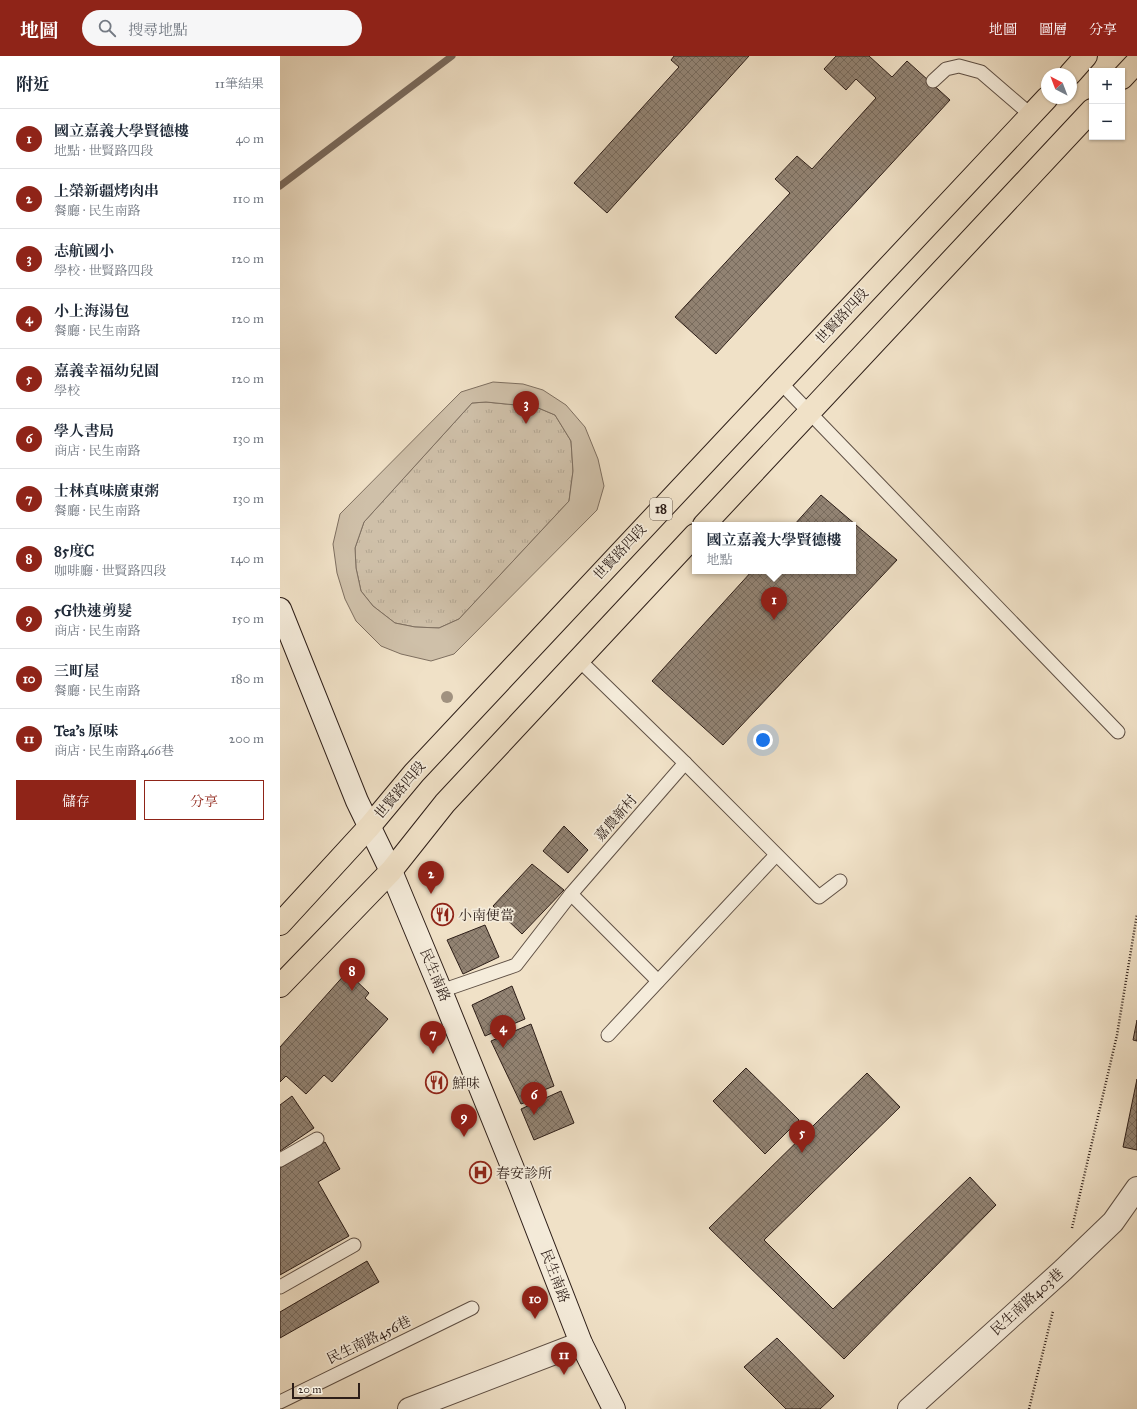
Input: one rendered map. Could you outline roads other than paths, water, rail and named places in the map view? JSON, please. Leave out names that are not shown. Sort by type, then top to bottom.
[{"type":"main road","points":[[1075,68],[1086,56]]},
{"type":"main road","name":"世賢路四段","points":[[280,924],[369,827],[414,773],[1041,104]]},
{"type":"main road","points":[[707,522],[1089,113]]},
{"type":"main road","points":[[280,986],[391,870],[444,803],[692,538]]},
{"type":"main road","name":"民生南路","points":[[280,609],[357,801],[391,870],[441,991],[581,1343],[614,1409]]},
{"type":"main road","name":"民生南路403巷","points":[[909,1409],[1063,1270],[1113,1222],[1137,1188]]},
{"type":"main road","points":[[409,1409],[581,1343]]},
{"type":"lane","points":[[932,81],[946,69],[959,66],[981,72],[1031,115]]},
{"type":"lane","points":[[780,382],[1118,732]]},
{"type":"lane","points":[[578,659],[819,897],[840,881]]},
{"type":"lane","name":"嘉農新村","points":[[441,991],[516,965],[571,894],[685,763]]},
{"type":"lane","points":[[608,1035],[776,855]]},
{"type":"lane","points":[[571,894],[658,981]]},
{"type":"lane","points":[[280,1160],[317,1139]]},
{"type":"lane","points":[[280,1287],[354,1245]]},
{"type":"lane","name":"民生南路456巷","points":[[280,1402],[472,1308]]},
{"type":"waterway","points":[[280,186],[452,56]]},
{"type":"place","name":"志航國小","points":[[526,424]]},
{"type":"place","name":"國立嘉義大學賢德樓","points":[[774,620]]},
{"type":"place","name":"上榮新疆烤肉串","points":[[431,894]]},
{"type":"place","name":"小南便當","points":[[443,915]]},
{"type":"place","name":"85度C","points":[[352,991]]},
{"type":"place","name":"小上海湯包","points":[[503,1048]]},
{"type":"place","name":"士林真味廣東粥","points":[[433,1054]]},
{"type":"place","name":"鮮味","points":[[437,1083]]},
{"type":"place","name":"學人書局","points":[[534,1115]]},
{"type":"place","name":"5G快速剪髮","points":[[464,1137]]},
{"type":"place","name":"嘉義幸福幼兒園","points":[[802,1153]]},
{"type":"place","name":"春安診所","points":[[480,1173]]},
{"type":"place","name":"三町屋","points":[[535,1319]]},
{"type":"place","name":"Tea's 原味","points":[[564,1375]]}]
